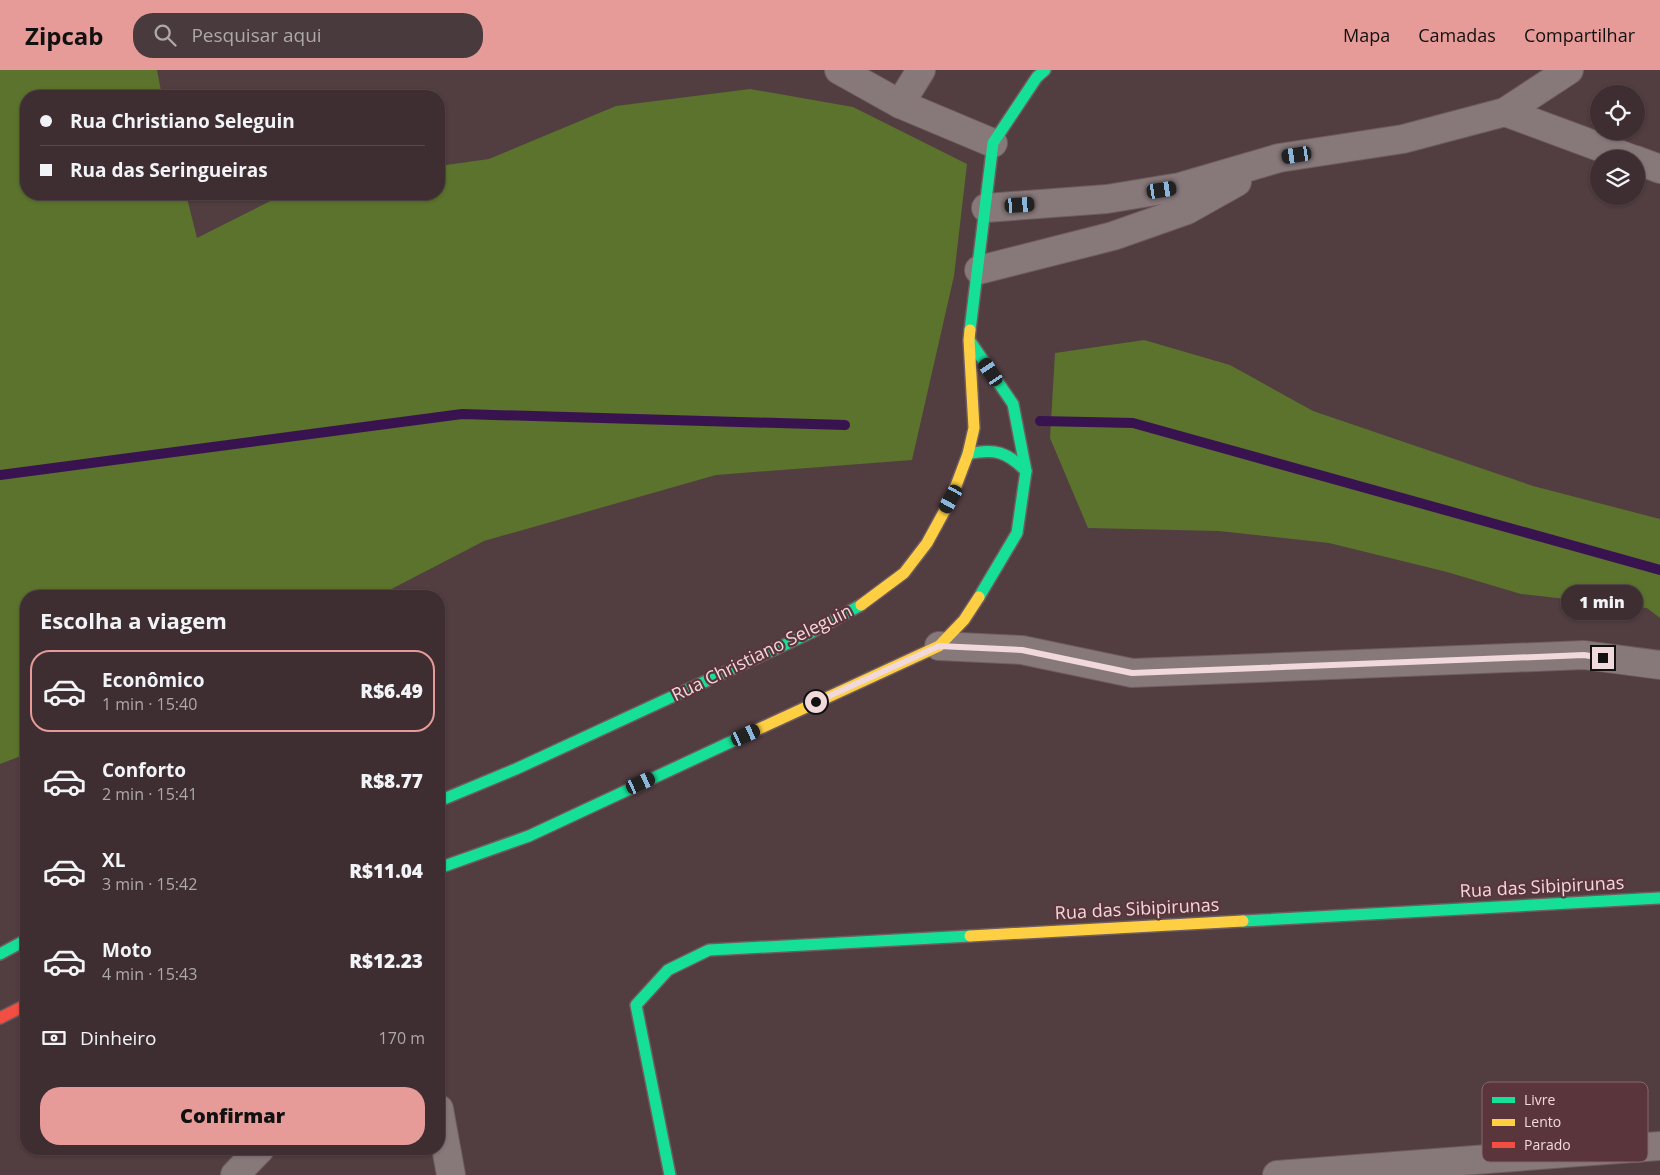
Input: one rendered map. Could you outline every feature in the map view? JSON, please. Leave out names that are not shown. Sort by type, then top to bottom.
[{"type":"main road","name":"Rua Christiano Seleguin","points":[[445,799],[516,769],[810,634],[858,606],[904,572],[927,543],[951,499],[968,454],[974,428],[969,340],[994,143],[1037,77],[1045,70]]},
{"type":"main road","points":[[445,866],[529,836],[939,646],[964,620],[991,579],[1017,533],[1026,471],[1012,404],[969,340]]},
{"type":"main road","points":[[968,454],[985,450],[1002,452],[1019,463],[1026,471]]},
{"type":"main road","name":"Rua das Sibipirunas","points":[[670,1175],[636,1005],[668,970],[709,950],[1660,898]]},
{"type":"main road","points":[[0,954],[20,943]]},
{"type":"main road","points":[[0,1018],[20,1008]]},
{"type":"street","points":[[839,70],[900,104],[994,143]]},
{"type":"street","points":[[900,104],[921,70]]},
{"type":"street","points":[[986,208],[1107,199],[1180,187],[1279,158],[1403,139],[1504,112],[1569,70]]},
{"type":"street","points":[[1504,112],[1607,150]]},
{"type":"street","points":[[979,270],[1113,236],[1187,210],[1279,158]]},
{"type":"street","points":[[1645,163],[1660,169]]},
{"type":"street","points":[[939,646],[1022,650],[1132,673],[1584,655],[1660,666]]},
{"type":"street","points":[[445,1142],[451,1175]]},
{"type":"street","points":[[235,1175],[254,1155]]},
{"type":"street","points":[[1277,1175],[1482,1159]]},
{"type":"green space","points":[[0,70],[157,70],[161,90],[20,90],[20,200],[188,200],[197,238],[272,200],[445,200],[445,165],[489,159],[616,106],[750,89],[853,107],[967,164],[954,276],[912,460],[716,475],[484,541],[390,590],[20,590],[20,756],[0,764]]},
{"type":"green space","points":[[1144,340],[1230,365],[1313,411],[1533,486],[1660,519],[1660,618],[1647,608],[1521,594],[1447,572],[1329,543],[1219,531],[1088,528],[1050,438],[1055,353]]},
{"type":"waterway","points":[[0,475],[462,414],[845,425]]},
{"type":"waterway","points":[[1040,421],[1133,423],[1660,570]]},
{"type":"traffic: fast","points":[[970,330],[993,143],[1037,77],[1045,70]]},
{"type":"traffic: fast","points":[[970,341],[1013,404],[1026,471],[1017,533],[979,597]]},
{"type":"traffic: fast","points":[[968,454],[986,451],[1000,453],[1013,459],[1026,471]]},
{"type":"traffic: fast","points":[[445,799],[516,769],[810,633],[861,605]]},
{"type":"traffic: fast","points":[[445,866],[529,836],[737,739]]},
{"type":"traffic: fast","points":[[1243,921],[1660,898]]},
{"type":"traffic: fast","points":[[670,1175],[636,1005],[668,970],[709,950],[970,936]]},
{"type":"traffic: fast","points":[[0,954],[20,943]]},
{"type":"traffic: slow","points":[[861,605],[904,573],[927,543],[951,499],[968,454],[974,428],[970,330]]},
{"type":"traffic: slow","points":[[737,739],[939,646],[964,620],[979,597]]},
{"type":"traffic: slow","points":[[970,936],[1243,921]]},
{"type":"traffic: jam","points":[[0,1018],[20,1008]]},
{"type":"route","points":[[816,702],[939,646],[1022,650],[1132,673],[1584,655],[1603,658]]}]
